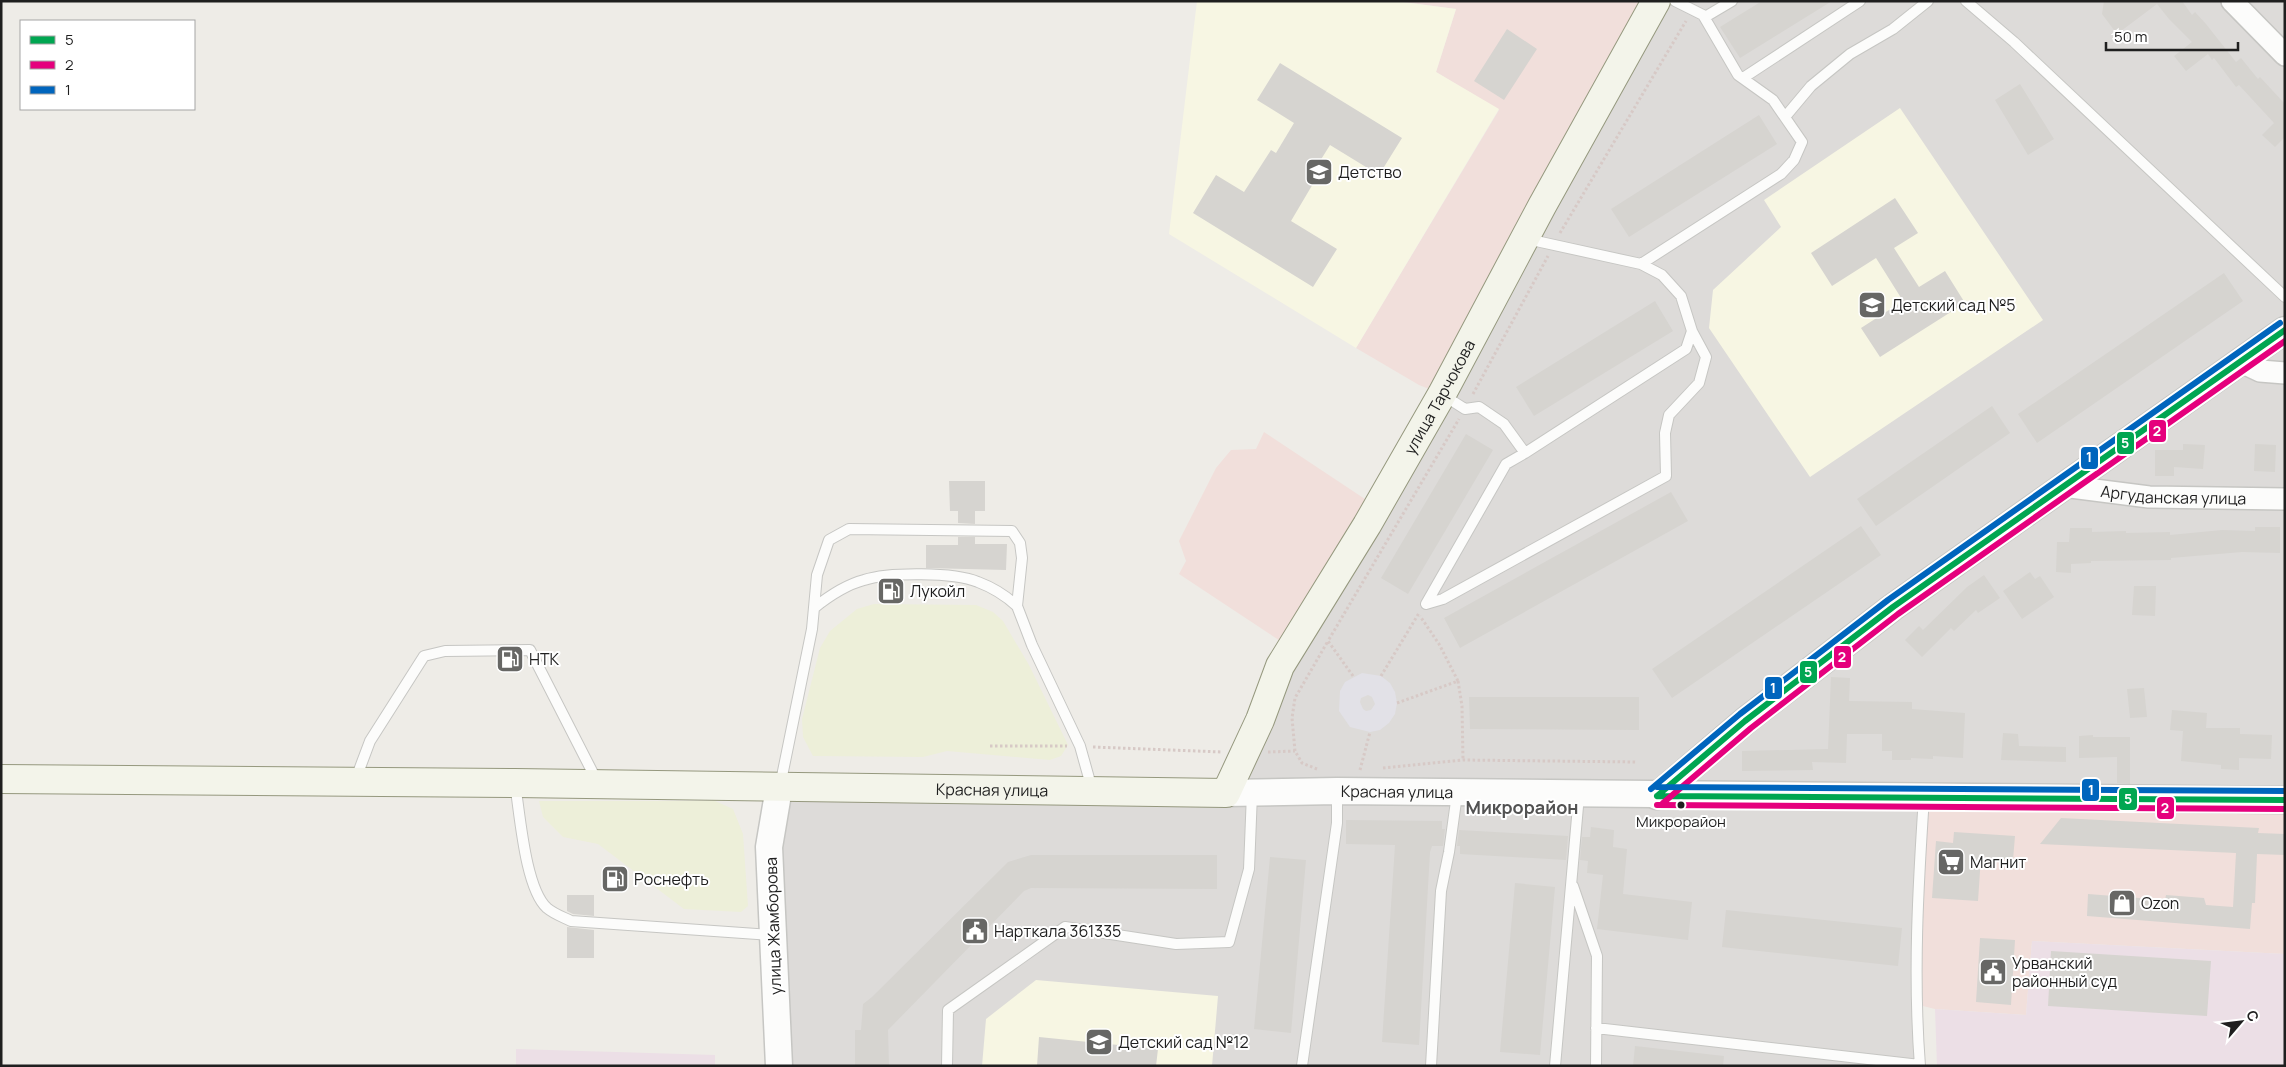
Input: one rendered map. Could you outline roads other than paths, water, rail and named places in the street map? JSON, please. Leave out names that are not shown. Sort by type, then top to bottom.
[{"type":"main road","name":"улица Тарчокова","points":[[1239,793],[1260,720],[1280,666],[1367,525],[1442,394],[1524,238],[1656,1]]},
{"type":"main road","name":"Красная улица","points":[[1,779],[515,783],[1239,793]]},
{"type":"street","points":[[2232,1],[2285,54]]},
{"type":"street","points":[[1657,796],[1745,720],[1893,607],[2285,330]]},
{"type":"street","points":[[2241,362],[2260,371],[2285,373]]},
{"type":"street","name":"Аргуданская улица","points":[[2063,486],[2150,497],[2285,499]]},
{"type":"street","name":"Красная улица","points":[[1239,793],[1344,781],[1457,793],[2285,800]]},
{"type":"street","name":"улица Жамборова","points":[[779,1066],[769,847],[780,788]]},
{"type":"lane","points":[[1641,264],[1781,174],[1794,160],[1802,142],[1774,100],[1738,74],[1705,17],[1676,1]]},
{"type":"lane","points":[[1705,17],[1732,1]]},
{"type":"lane","points":[[1743,78],[1860,1]]},
{"type":"lane","points":[[1785,117],[1811,86],[1850,54],[1893,30],[1928,1]]},
{"type":"lane","points":[[1966,1],[2021,49],[2285,297]]},
{"type":"lane","points":[[1524,238],[1641,264],[1662,275],[1681,296],[1692,331],[1706,357],[1699,383],[1669,415],[1665,433],[1666,476],[1443,599],[1426,604],[1506,464],[1686,348],[1692,331]]},
{"type":"lane","points":[[1442,394],[1465,409],[1478,407],[1504,424],[1524,453]]},
{"type":"lane","points":[[780,788],[812,629],[817,575],[829,540],[849,529],[878,529],[1012,531],[1020,543],[1022,558],[1017,606],[1032,645],[1080,746],[1093,792]]},
{"type":"lane","points":[[814,608],[835,592],[864,580],[902,575],[946,576],[977,581],[1002,593],[1017,606]]},
{"type":"lane","points":[[354,782],[370,741],[424,656],[445,651],[530,650],[599,785]]},
{"type":"lane","points":[[1304,1065],[1344,781]]},
{"type":"lane","points":[[515,783],[531,875],[546,907],[555,914],[571,921],[773,936]]},
{"type":"lane","points":[[947,1066],[948,1010],[1065,927],[1176,944],[1229,942],[1249,869],[1239,793]]},
{"type":"lane","points":[[1431,1066],[1441,890],[1449,852],[1457,793]]},
{"type":"lane","points":[[1556,1066],[1579,795]]},
{"type":"lane","points":[[1596,1028],[1920,1066],[1915,1004],[1916,928],[1924,797]]},
{"type":"lane","points":[[1572,882],[1597,956],[1596,1066]]},
{"type":"place","name":"Детство","points":[[1319,172]]},
{"type":"place","name":"Детский сад №5","points":[[1872,305]]},
{"type":"place","name":"Лукойл","points":[[891,591]]},
{"type":"place","name":"НТК","points":[[510,659]]},
{"type":"place","name":"Микрорайон","points":[[1681,805]]},
{"type":"place","name":"Магнит","points":[[1951,862]]},
{"type":"place","name":"Роснефть","points":[[615,879]]},
{"type":"place","name":"Ozon","points":[[2122,903]]},
{"type":"place","name":"Нарткала 361335","points":[[975,931]]},
{"type":"place","name":"Урванский районный суд","points":[[1993,972]]},
{"type":"place","name":"Детский сад №12","points":[[1099,1042]]},
{"type":"district","name":"Микрорайон","points":[[1522,808]]}]
